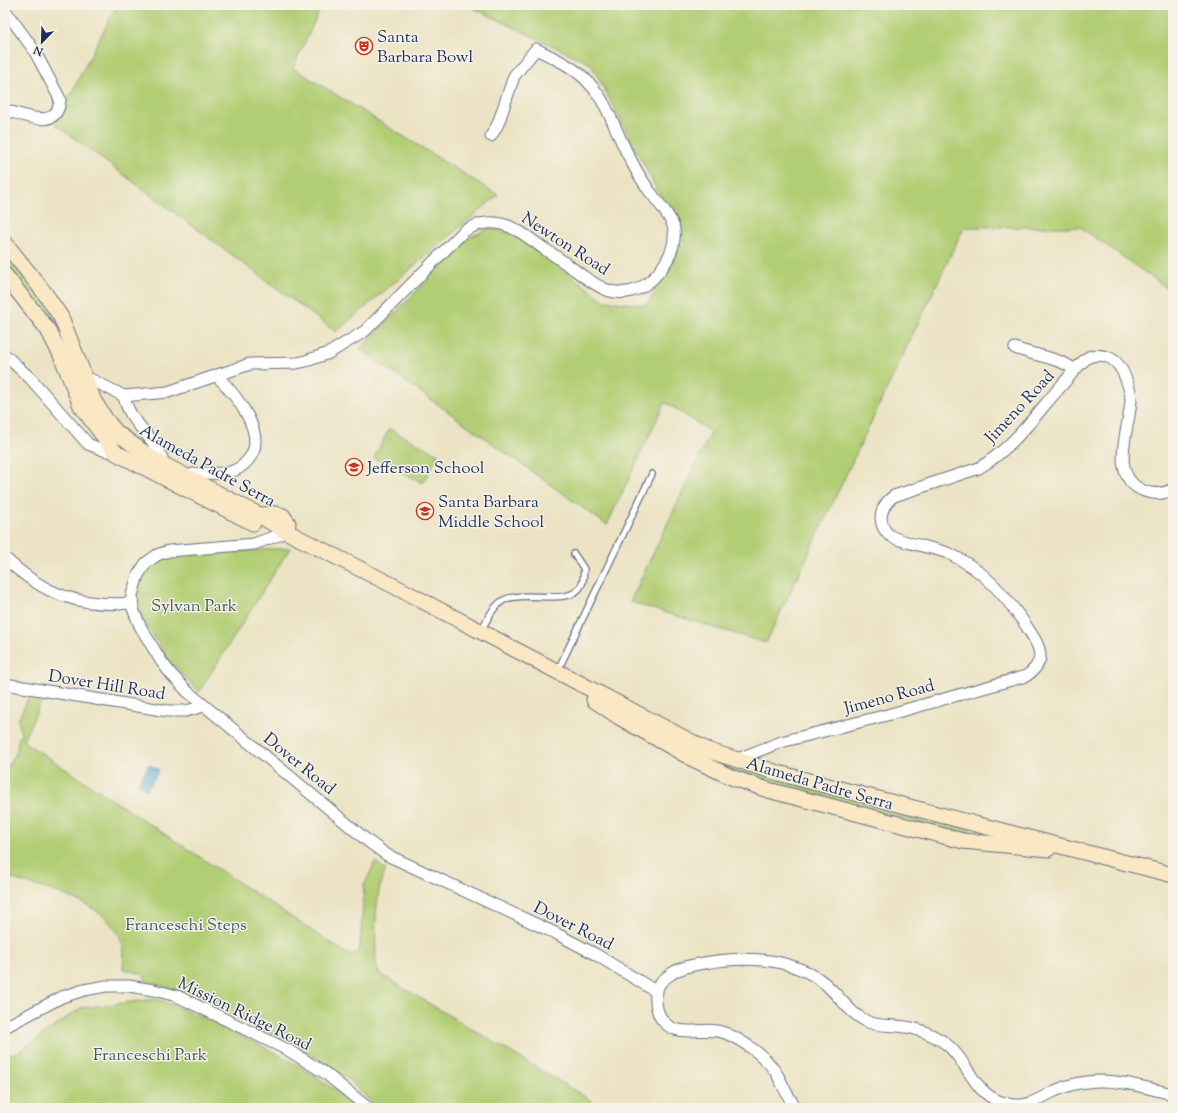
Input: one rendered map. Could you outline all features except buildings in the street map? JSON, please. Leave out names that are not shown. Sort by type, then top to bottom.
[{"type":"street","points":[[5,10],[34,50],[60,99],[57,113],[45,120],[5,110]]},
{"type":"street","name":"Newton Road","points":[[124,396],[168,392],[250,364],[306,361],[329,353],[365,330],[464,231],[483,223],[494,222],[518,229],[595,284],[615,292],[624,293],[642,288],[657,274],[672,244],[674,227],[632,163],[604,103],[589,82],[578,73],[536,49],[514,76],[498,124],[491,136]]},
{"type":"street","name":"Alameda Padre Serra","points":[[5,243],[44,292],[61,317],[96,405],[112,428],[139,451],[164,466],[557,673],[692,742],[735,760],[818,784],[1173,875]]},
{"type":"street","name":"Alameda Padre Serra","points":[[5,275],[51,334],[81,406],[116,453],[254,524],[287,532]]},
{"type":"street","points":[[1016,348],[1030,354],[1059,360],[1075,370]]},
{"type":"street","points":[[5,355],[31,379],[88,444],[116,453]]},
{"type":"street","name":"Jimeno Road","points":[[735,760],[781,742],[887,715],[1026,676],[1036,667],[1040,655],[1038,643],[1001,591],[978,570],[948,553],[893,537],[884,528],[882,513],[884,506],[894,496],[979,468],[991,461],[1008,447],[1075,370],[1089,357],[1096,356],[1109,358],[1119,366],[1126,379],[1131,400],[1122,456],[1124,468],[1134,485],[1145,492],[1159,494],[1173,489]]},
{"type":"street","points":[[185,477],[195,473],[225,473],[236,470],[249,460],[255,449],[256,436],[249,419],[226,385],[216,375]]},
{"type":"street","points":[[84,376],[124,396],[128,410],[160,454],[164,466]]},
{"type":"street","name":"Dover Road","points":[[287,532],[264,542],[254,544],[169,551],[157,555],[146,563],[138,575],[133,588],[132,603],[140,626],[166,668],[180,684],[204,706],[369,842],[387,855],[555,933],[596,954],[657,992]]},
{"type":"street","points":[[5,558],[36,583],[66,598],[97,604],[132,603]]},
{"type":"street","name":"Alameda Padre Serra","points":[[557,673],[619,717],[651,736],[703,764],[754,786],[787,796],[963,841],[1075,851]]},
{"type":"street","name":"Dover Hill Road","points":[[5,684],[168,711],[186,711],[204,706]]},
{"type":"street","points":[[797,1108],[789,1100],[770,1065],[758,1054],[719,1031],[704,1029],[685,1031],[666,1025],[658,1014],[657,992],[658,986],[663,980],[676,971],[718,960],[765,960],[789,965],[818,978],[831,988],[853,1012],[865,1021],[880,1026],[914,1029],[936,1038],[955,1053],[982,1091],[988,1096],[1003,1103],[1028,1104],[1070,1085],[1102,1081],[1118,1082],[1173,1094]]},
{"type":"street","name":"Mission Ridge Road","points":[[5,1027],[14,1024],[62,997],[84,990],[106,986],[129,986],[154,990],[177,996],[288,1050],[325,1073],[368,1108]]},
{"type":"lane","points":[[557,673],[652,474]]},
{"type":"lane","points":[[481,632],[493,610],[503,600],[518,595],[560,598],[572,594],[582,585],[584,569],[574,554]]},
{"type":"green space","points":[[117,5],[322,5],[293,68],[498,195],[336,332],[55,124]]},
{"type":"green space","points":[[467,5],[1173,5],[1173,292],[1080,227],[964,227],[766,643],[630,602],[711,432],[665,402],[607,525],[360,349],[468,238],[490,228],[516,235],[605,301],[647,305],[684,241],[591,64]]},
{"type":"green space","points":[[5,250],[51,310],[73,356],[5,268]]},
{"type":"green space","points":[[389,429],[438,454],[423,483],[374,458]]},
{"type":"green space","name":"Sylvan Park","points":[[290,548],[199,692],[168,659],[142,618],[137,597],[138,587],[148,566],[166,556]]},
{"type":"green space","name":"Franceschi Steps","points":[[29,696],[43,698],[23,741],[346,953],[354,953],[358,951],[360,947],[364,886],[375,862],[386,870],[379,891],[376,916],[376,966],[380,974],[592,1101],[589,1108],[381,1108],[371,1102],[348,1079],[296,1045],[183,992],[146,981],[143,974],[123,969],[123,945],[115,929],[104,916],[73,898],[5,876],[5,771],[18,749],[17,745],[21,733],[18,720]]},
{"type":"green space","points":[[686,743],[970,828],[969,836],[732,774]]},
{"type":"green space","name":"Franceschi Park","points":[[156,999],[202,1017],[280,1055],[328,1085],[357,1108],[5,1108],[5,1054],[15,1054],[81,1008]]},
{"type":"water","points":[[149,764],[159,770],[147,790],[137,784]]},
{"type":"place","name":"Santa Barbara Bowl","points":[[364,46]]},
{"type":"place","name":"Jefferson School","points":[[354,467]]},
{"type":"place","name":"Santa Barbara Middle School","points":[[425,511]]}]
